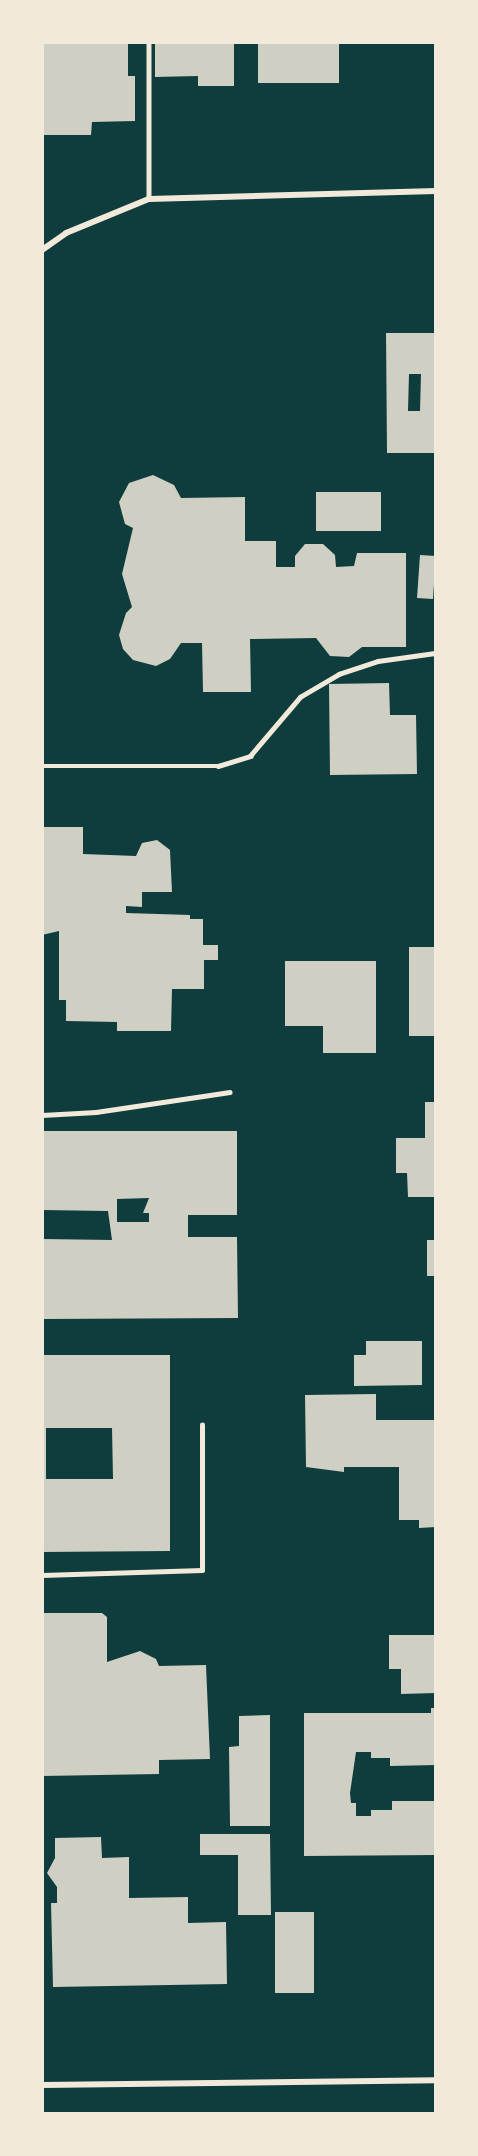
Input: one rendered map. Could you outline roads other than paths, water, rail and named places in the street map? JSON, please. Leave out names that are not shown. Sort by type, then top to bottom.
[{"type":"street","points":[[42,250],[66,233],[149,199],[436,191]]},
{"type":"street","points":[[42,2085],[436,2080]]},
{"type":"lane","points":[[149,42],[149,199]]},
{"type":"lane","points":[[42,766],[218,766],[250,756],[300,697],[339,674],[378,661],[436,653]]},
{"type":"lane","points":[[42,1115],[96,1112],[230,1092]]},
{"type":"lane","points":[[42,1575],[202,1570],[202,1425]]}]
